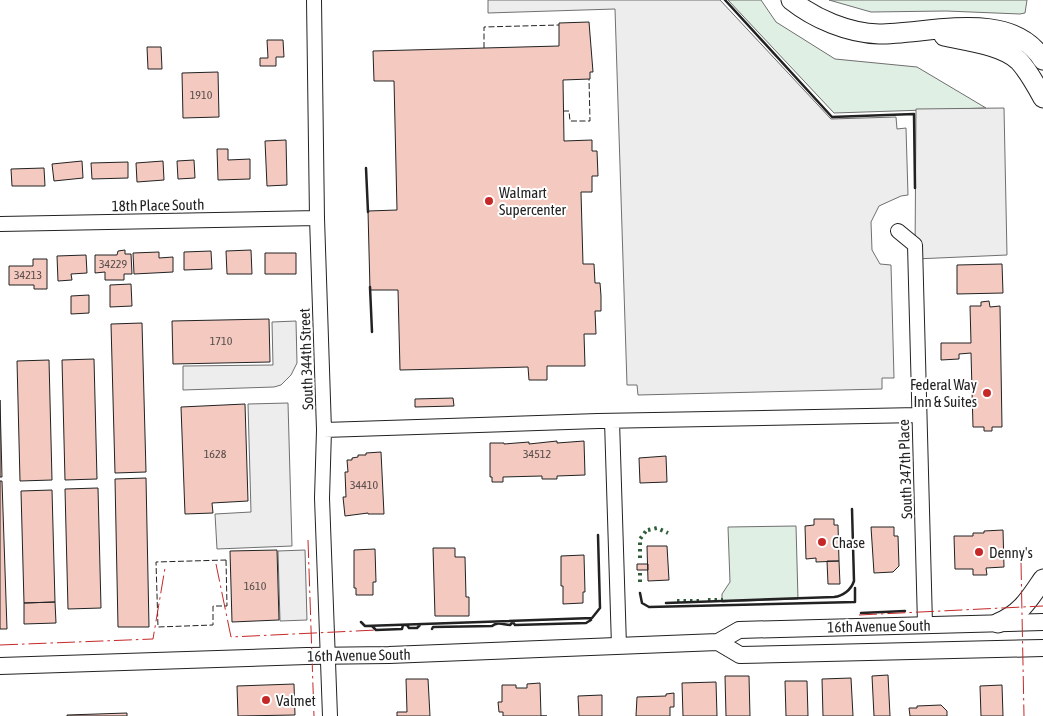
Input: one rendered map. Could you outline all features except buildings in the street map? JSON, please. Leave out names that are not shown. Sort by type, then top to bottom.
[{"type":"highway","points":[[791,0],[809,13],[840,26],[877,34],[973,28],[1006,31],[1028,42],[1043,60]]},
{"type":"highway","points":[[918,31],[983,44],[1018,59],[1043,98]]},
{"type":"highway","points":[[998,622],[1008,619],[1021,610],[1043,579]]},
{"type":"main road","name":"16th Avenue South","points":[[0,666],[389,655],[718,642],[739,630],[1043,622]]},
{"type":"main road","name":"16th Avenue South","points":[[718,642],[740,655],[1043,648]]},
{"type":"street","name":"South 344th Street","points":[[314,0],[324,430],[322,498],[330,716]]},
{"type":"street","name":"18th Place South","points":[[0,224],[318,218]]},
{"type":"street","name":"South 347th Place","points":[[898,231],[915,245],[926,624]]},
{"type":"street","points":[[324,430],[612,421],[919,415]]},
{"type":"street","points":[[612,421],[618,646]]},
{"type":"green space","points":[[728,0],[761,0],[776,22],[835,59],[917,67],[986,108],[834,113]]},
{"type":"green space","points":[[829,0],[1027,0],[1025,13],[1020,14],[946,11],[871,12]]},
{"type":"green space","points":[[796,526],[798,599],[722,602],[722,594],[730,582],[728,527]]},
{"type":"shaded area","points":[[488,0],[720,0],[831,119],[896,117],[897,129],[906,128],[908,195],[901,196],[879,206],[871,222],[872,250],[880,264],[891,265],[894,378],[882,378],[882,389],[638,395],[637,385],[627,385],[615,9],[488,13]]},
{"type":"shaded area","points":[[1004,108],[1007,255],[915,259],[916,109]]},
{"type":"shaded area","points":[[296,321],[297,363],[291,375],[281,385],[274,387],[183,390],[183,366],[273,365],[272,322]]},
{"type":"shaded area","points":[[288,403],[292,546],[217,549],[215,514],[251,512],[248,404]]},
{"type":"shaded area","points":[[305,550],[307,620],[280,621],[278,551]]},
{"type":"hedge","points":[[648,530],[657,528],[668,533]]},
{"type":"hedge","points":[[640,558],[640,539],[646,531]]},
{"type":"hedge","points":[[640,573],[640,585]]},
{"type":"hedge","points":[[708,600],[723,600]]},
{"type":"hedge","points":[[677,601],[699,601]]},
{"type":"fence","points":[[484,48],[484,27],[559,25]]},
{"type":"fence","points":[[563,111],[569,111],[570,121],[590,121],[589,79]]},
{"type":"fence","points":[[226,560],[227,606],[213,606],[213,625],[158,627],[156,562],[226,560]]},
{"type":"wall","points":[[725,0],[832,117],[914,114],[915,188]]},
{"type":"wall","points":[[366,168],[368,212]]},
{"type":"wall","points":[[370,287],[372,332]]},
{"type":"wall","points":[[666,603],[834,597],[843,594],[849,590],[854,581],[852,509]]},
{"type":"wall","points":[[361,622],[365,626],[592,618],[600,608],[598,535]]},
{"type":"wall","points":[[640,593],[642,603],[649,607],[855,602],[855,588]]},
{"type":"wall","points":[[861,613],[905,611]]},
{"type":"wall","points":[[432,629],[433,627],[492,626],[499,623],[510,625],[513,622],[515,625],[586,623],[591,620]]},
{"type":"wall","points":[[372,626],[376,630],[402,629],[403,625],[407,625],[409,628],[417,628],[420,625]]},
{"type":"power","points":[[308,540],[314,716]]},
{"type":"power","points":[[1021,562],[1024,716]]},
{"type":"power","points":[[216,564],[231,637],[377,630]]},
{"type":"power","points":[[0,645],[153,639],[165,568]]},
{"type":"power","points":[[859,615],[1043,606]]},
{"type":"place","name":"Walmart Supercenter","points":[[489,201]]},
{"type":"place","name":"Federal Way Inn & Suites","points":[[987,393]]},
{"type":"place","name":"Chase","points":[[822,542]]},
{"type":"place","name":"Denny's","points":[[979,552]]},
{"type":"place","name":"Valmet","points":[[266,700]]}]
